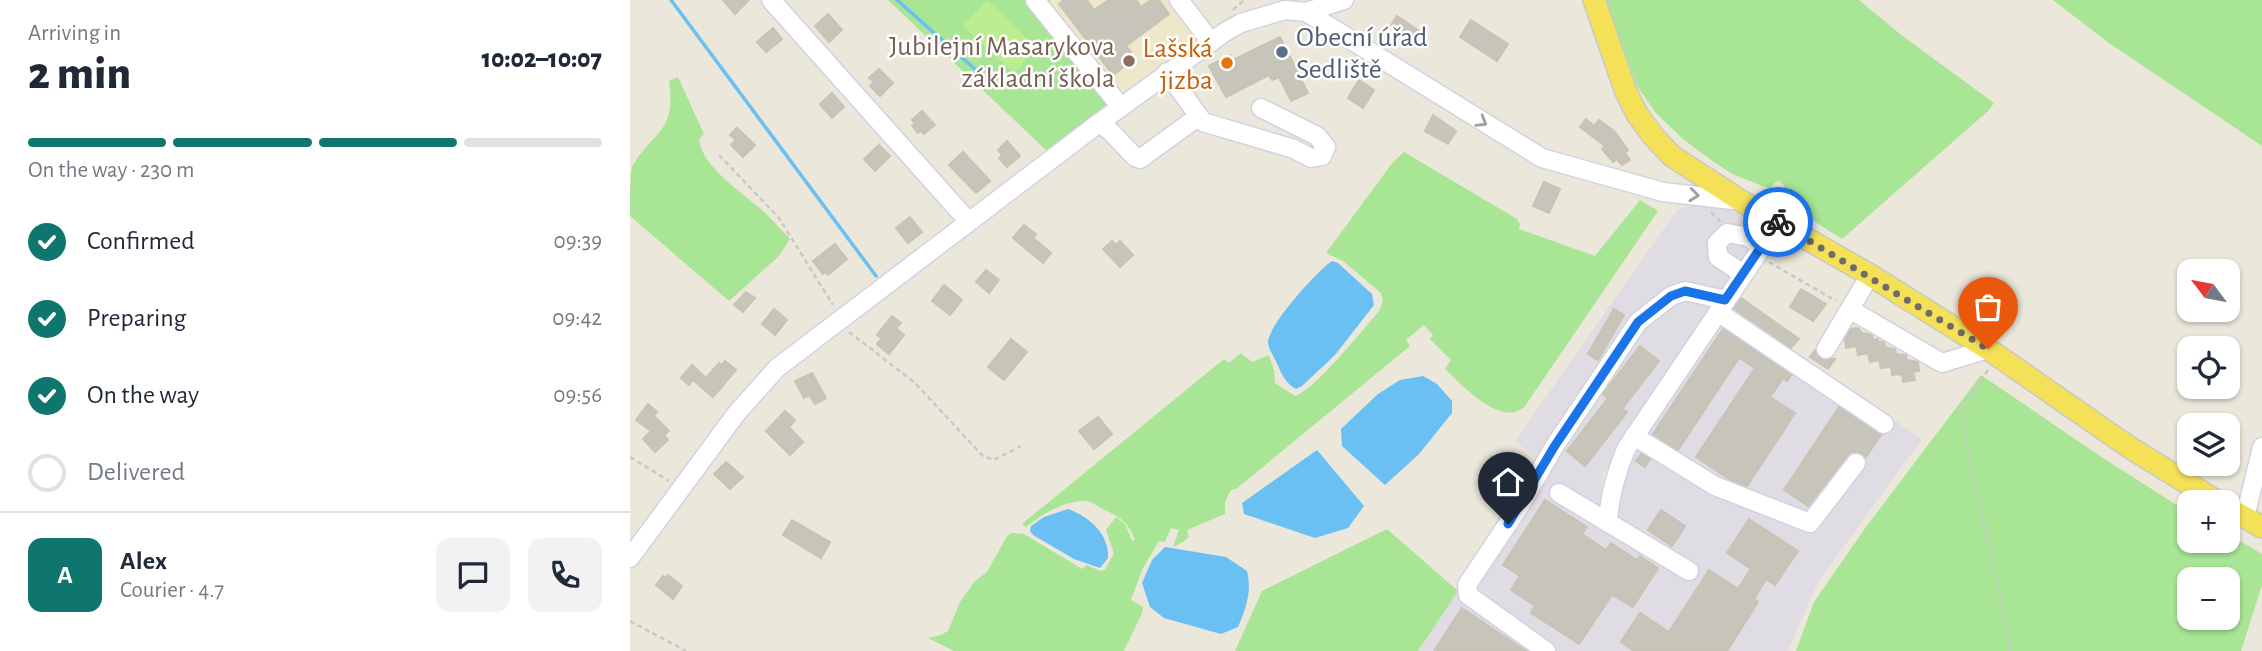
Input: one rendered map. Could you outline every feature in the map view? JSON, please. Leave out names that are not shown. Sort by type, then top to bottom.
[{"type":"main road","points":[[1594,0],[1626,92],[1637,114],[1653,136],[1685,166],[1870,275],[2129,447],[2199,490]]},
{"type":"street","points":[[771,0],[969,222]]},
{"type":"street","points":[[1179,0],[1211,42]]},
{"type":"street","points":[[630,558],[756,390],[792,356],[1167,72],[1211,42],[1241,23],[1285,10],[1306,12],[1344,0]]},
{"type":"street","points":[[1038,1],[1121,107]]},
{"type":"street","points":[[1306,12],[1542,158],[1663,192],[1741,201]]},
{"type":"street","points":[[1167,72],[1203,122],[1294,149],[1311,158],[1322,156],[1326,147],[1317,136],[1261,108]]},
{"type":"street","points":[[1099,123],[1140,159],[1199,116]]},
{"type":"street","points":[[1608,523],[1609,503],[1616,472],[1626,449],[1779,222]]},
{"type":"street","points":[[1743,274],[1718,257],[1717,243],[1727,233],[1749,237],[1759,251]]},
{"type":"street","points":[[1826,349],[1870,275]]},
{"type":"street","points":[[1546,651],[1468,595],[1467,585],[1521,504],[1554,447],[1638,322],[1671,296],[1685,291],[1722,306],[1884,424]]},
{"type":"street","points":[[1850,310],[1942,363],[1990,356]]},
{"type":"street","points":[[1634,436],[1715,486],[1811,523],[1856,463]]},
{"type":"street","points":[[2245,518],[2262,447]]},
{"type":"street","points":[[1559,494],[1689,571]]},
{"type":"path","points":[[719,155],[779,218],[849,332],[914,382],[983,456],[994,460],[1021,446]]},
{"type":"path","points":[[1759,251],[1850,310]]},
{"type":"path","points":[[1990,356],[1961,417],[2011,651]]},
{"type":"path","points":[[630,457],[681,488]]},
{"type":"path","points":[[630,621],[686,651]]},
{"type":"shaded area","name":"Jubilejní Masarykova základní škola","points":[[1050,0],[1188,0],[1208,28],[1120,94],[1049,3]]},
{"type":"shaded area","points":[[1700,203],[1725,206],[1776,237],[1727,307],[1922,439],[1818,582],[1788,651],[1418,651],[1535,474],[1534,456],[1515,441],[1677,210]],"holes":[[[1672,366],[1622,479],[1620,511],[1602,497],[1603,474]]]},
{"type":"green space","points":[[888,0],[1050,0],[1049,3],[1120,94],[1047,151]]},
{"type":"green space","points":[[987,0],[1037,48],[1014,73],[963,26]]},
{"type":"green space","points":[[1605,0],[1859,0],[1900,34],[1994,103],[1842,239],[1781,200],[1785,189],[1779,181],[1770,189],[1732,174],[1684,140],[1656,113],[1637,86]]},
{"type":"green space","points":[[2053,0],[2262,0],[2262,146],[2109,43]]},
{"type":"green space","points":[[678,77],[704,134],[699,140],[708,160],[790,239],[779,256],[729,301],[630,216],[632,167],[666,122],[671,98],[669,81]]},
{"type":"green space","points":[[1404,152],[1517,219],[1519,229],[1595,256],[1640,200],[1658,211],[1525,406],[1516,412],[1505,412],[1494,409],[1472,394],[1445,369],[1451,360],[1430,339],[1433,335],[1424,325],[1406,340],[1410,346],[1236,489],[1231,490],[1225,502],[1225,514],[1187,530],[1189,537],[1173,547],[1179,530],[1171,528],[1165,542],[1159,541],[1142,570],[1131,600],[1143,607],[1124,651],[954,651],[928,638],[948,631],[960,602],[975,581],[987,572],[1007,536],[1012,533],[1024,534],[1082,569],[1087,565],[1100,571],[1105,570],[1114,553],[1106,530],[1116,517],[1125,524],[1132,541],[1135,540],[1127,525],[1115,515],[1090,502],[1077,501],[1054,509],[1026,527],[1022,524],[1224,359],[1229,363],[1241,353],[1252,362],[1269,355],[1275,383],[1295,396],[1326,372],[1380,310],[1383,301],[1381,293],[1343,261],[1326,253],[1393,162]]},
{"type":"green space","points":[[1981,375],[2177,505],[2177,553],[2240,553],[2240,541],[2262,554],[2262,585],[2241,651],[1796,651],[1814,602],[1866,527]]},
{"type":"green space","points":[[1387,529],[1458,591],[1418,651],[1235,651],[1262,591]]},
{"type":"water","points":[[1332,261],[1338,263],[1372,294],[1374,305],[1335,355],[1296,389],[1284,377],[1271,352],[1268,343],[1270,335],[1294,299]]},
{"type":"water","points":[[1423,376],[1437,384],[1452,401],[1452,413],[1419,454],[1385,485],[1342,446],[1341,429],[1378,394],[1400,380]]},
{"type":"water","points":[[1317,450],[1364,506],[1348,528],[1315,538],[1244,514],[1242,503]]},
{"type":"water","points":[[1068,509],[1090,521],[1105,541],[1108,558],[1100,568],[1074,559],[1030,531],[1031,526],[1044,517]]},
{"type":"water","points":[[1165,547],[1226,557],[1247,571],[1247,600],[1238,627],[1221,634],[1164,618],[1150,607],[1142,583],[1152,560]]},
{"type":"building","points":[[723,0],[749,0],[735,14]]},
{"type":"building","points":[[1064,0],[1087,0],[1094,10],[1109,0],[1136,0],[1141,7],[1151,0],[1159,0],[1169,14],[1126,46],[1131,52],[1128,54],[1132,60],[1113,75],[1059,4]]},
{"type":"building","points":[[828,14],[842,30],[829,42],[815,26]]},
{"type":"building","points":[[1397,16],[1419,31],[1411,43],[1390,27]]},
{"type":"building","points":[[1471,20],[1508,44],[1497,61],[1460,37]]},
{"type":"building","points":[[773,28],[782,39],[766,52],[757,42]]},
{"type":"building","points":[[1280,37],[1308,93],[1291,101],[1279,77],[1272,80],[1269,75],[1226,97],[1209,66],[1230,55],[1233,60]]},
{"type":"building","points":[[879,69],[893,83],[880,96],[870,86],[874,82],[869,78]]},
{"type":"building","points":[[1359,80],[1374,90],[1363,108],[1348,98]]},
{"type":"building","points":[[832,93],[844,107],[832,118],[820,104]]},
{"type":"building","points":[[922,111],[935,125],[924,134],[921,131],[918,133],[912,126],[915,124],[912,120]]},
{"type":"building","points":[[1433,115],[1456,131],[1448,144],[1425,131]]},
{"type":"building","points":[[1586,119],[1594,126],[1599,120],[1614,131],[1628,150],[1625,153],[1630,160],[1622,165],[1617,159],[1613,162],[1602,149],[1605,146],[1580,127]]},
{"type":"building","points":[[737,128],[755,145],[743,157],[731,145],[736,140],[730,135]]},
{"type":"building","points":[[1007,141],[1020,156],[1007,167],[999,158],[1002,155],[998,150]]},
{"type":"building","points":[[879,145],[890,156],[875,171],[864,159]]},
{"type":"building","points":[[963,152],[990,181],[976,193],[949,165]]},
{"type":"building","points":[[1544,182],[1560,189],[1549,213],[1533,206]]},
{"type":"building","points":[[910,217],[922,232],[908,243],[896,228]]},
{"type":"building","points":[[1024,225],[1036,234],[1033,238],[1051,253],[1043,263],[1013,238]]},
{"type":"building","points":[[1112,241],[1116,245],[1120,241],[1133,255],[1120,267],[1103,249]]},
{"type":"building","points":[[835,244],[847,259],[828,275],[825,272],[823,274],[813,261]]},
{"type":"building","points":[[986,270],[999,280],[989,293],[976,282]]},
{"type":"building","points":[[944,285],[962,300],[950,315],[932,301]]},
{"type":"building","points":[[1801,289],[1826,304],[1813,321],[1790,307]]},
{"type":"building","points":[[746,292],[755,298],[743,312],[734,305]]},
{"type":"building","points":[[1741,298],[1799,339],[1791,348],[1736,310],[1734,308]]},
{"type":"building","points":[[774,309],[787,320],[775,335],[762,324]]},
{"type":"building","points":[[1614,309],[1624,315],[1598,360],[1588,354]]},
{"type":"building","points":[[892,316],[901,323],[896,328],[904,335],[889,354],[877,344],[882,338],[877,335]]},
{"type":"building","points":[[1858,328],[1862,333],[1872,335],[1873,340],[1884,342],[1885,347],[1895,349],[1896,354],[1906,355],[1907,360],[1918,362],[1919,371],[1913,372],[1915,380],[1903,382],[1902,374],[1892,375],[1891,367],[1881,368],[1879,360],[1870,362],[1868,353],[1858,355],[1856,346],[1846,348],[1845,339],[1851,329]]},
{"type":"building","points":[[1723,329],[1791,375],[1787,381],[1783,378],[1770,397],[1795,413],[1747,486],[1731,480],[1696,457],[1755,368],[1739,358],[1678,450],[1653,434]]},
{"type":"building","points":[[1011,339],[1027,352],[1004,380],[988,367]]},
{"type":"building","points":[[1640,346],[1659,361],[1622,409],[1627,412],[1585,466],[1567,451],[1608,398],[1603,394]]},
{"type":"building","points":[[1815,350],[1821,359],[1835,359],[1828,369],[1810,357]]},
{"type":"building","points":[[725,361],[736,370],[713,397],[693,380],[689,385],[681,378],[692,365],[706,378],[719,363],[721,365]]},
{"type":"building","points":[[812,373],[826,398],[815,404],[809,395],[804,398],[795,381]]},
{"type":"building","points":[[648,404],[657,412],[654,416],[669,431],[664,435],[668,440],[655,452],[643,439],[651,431],[636,420]]},
{"type":"building","points":[[1839,407],[1881,435],[1866,457],[1858,452],[1850,452],[1808,506],[1784,490]]},
{"type":"building","points":[[785,411],[795,420],[789,427],[803,442],[790,455],[766,431]]},
{"type":"building","points":[[1098,417],[1112,434],[1094,449],[1079,431]]},
{"type":"building","points":[[1641,454],[1650,459],[1645,467],[1636,461]]},
{"type":"building","points":[[726,462],[743,477],[730,489],[714,474]]},
{"type":"building","points":[[1545,500],[1587,527],[1582,534],[1606,550],[1611,543],[1637,560],[1640,556],[1658,568],[1633,607],[1612,595],[1579,644],[1531,613],[1535,606],[1511,590],[1520,576],[1503,565]]},
{"type":"building","points":[[1661,510],[1685,526],[1672,546],[1648,530]]},
{"type":"building","points":[[1749,519],[1798,551],[1775,585],[1766,579],[1754,599],[1758,602],[1727,651],[1634,651],[1621,642],[1640,613],[1669,632],[1709,570],[1738,589],[1751,569],[1727,553]]},
{"type":"building","points":[[792,520],[830,542],[821,558],[783,535]]},
{"type":"building","points":[[668,575],[682,586],[673,599],[656,585],[663,576],[666,578]]},
{"type":"building","points":[[1462,608],[1520,647],[1526,651],[1434,651]]},
{"type":"waterway","points":[[671,0],[876,276]]},
{"type":"waterway","points":[[897,0],[986,79]]},
{"type":"way so far","points":[[1778,222],[1870,275],[1988,349]]},
{"type":"place","name":"Obecní úřad Sedliště","points":[[1282,52]]},
{"type":"place","name":"Jubilejní Masarykova základní škola","points":[[1129,61]]},
{"type":"place","name":"Lašská jizba","points":[[1227,63]]},
{"type":"route","points":[[1508,524],[1554,447],[1638,322],[1671,296],[1685,291],[1725,300],[1778,222]]}]
